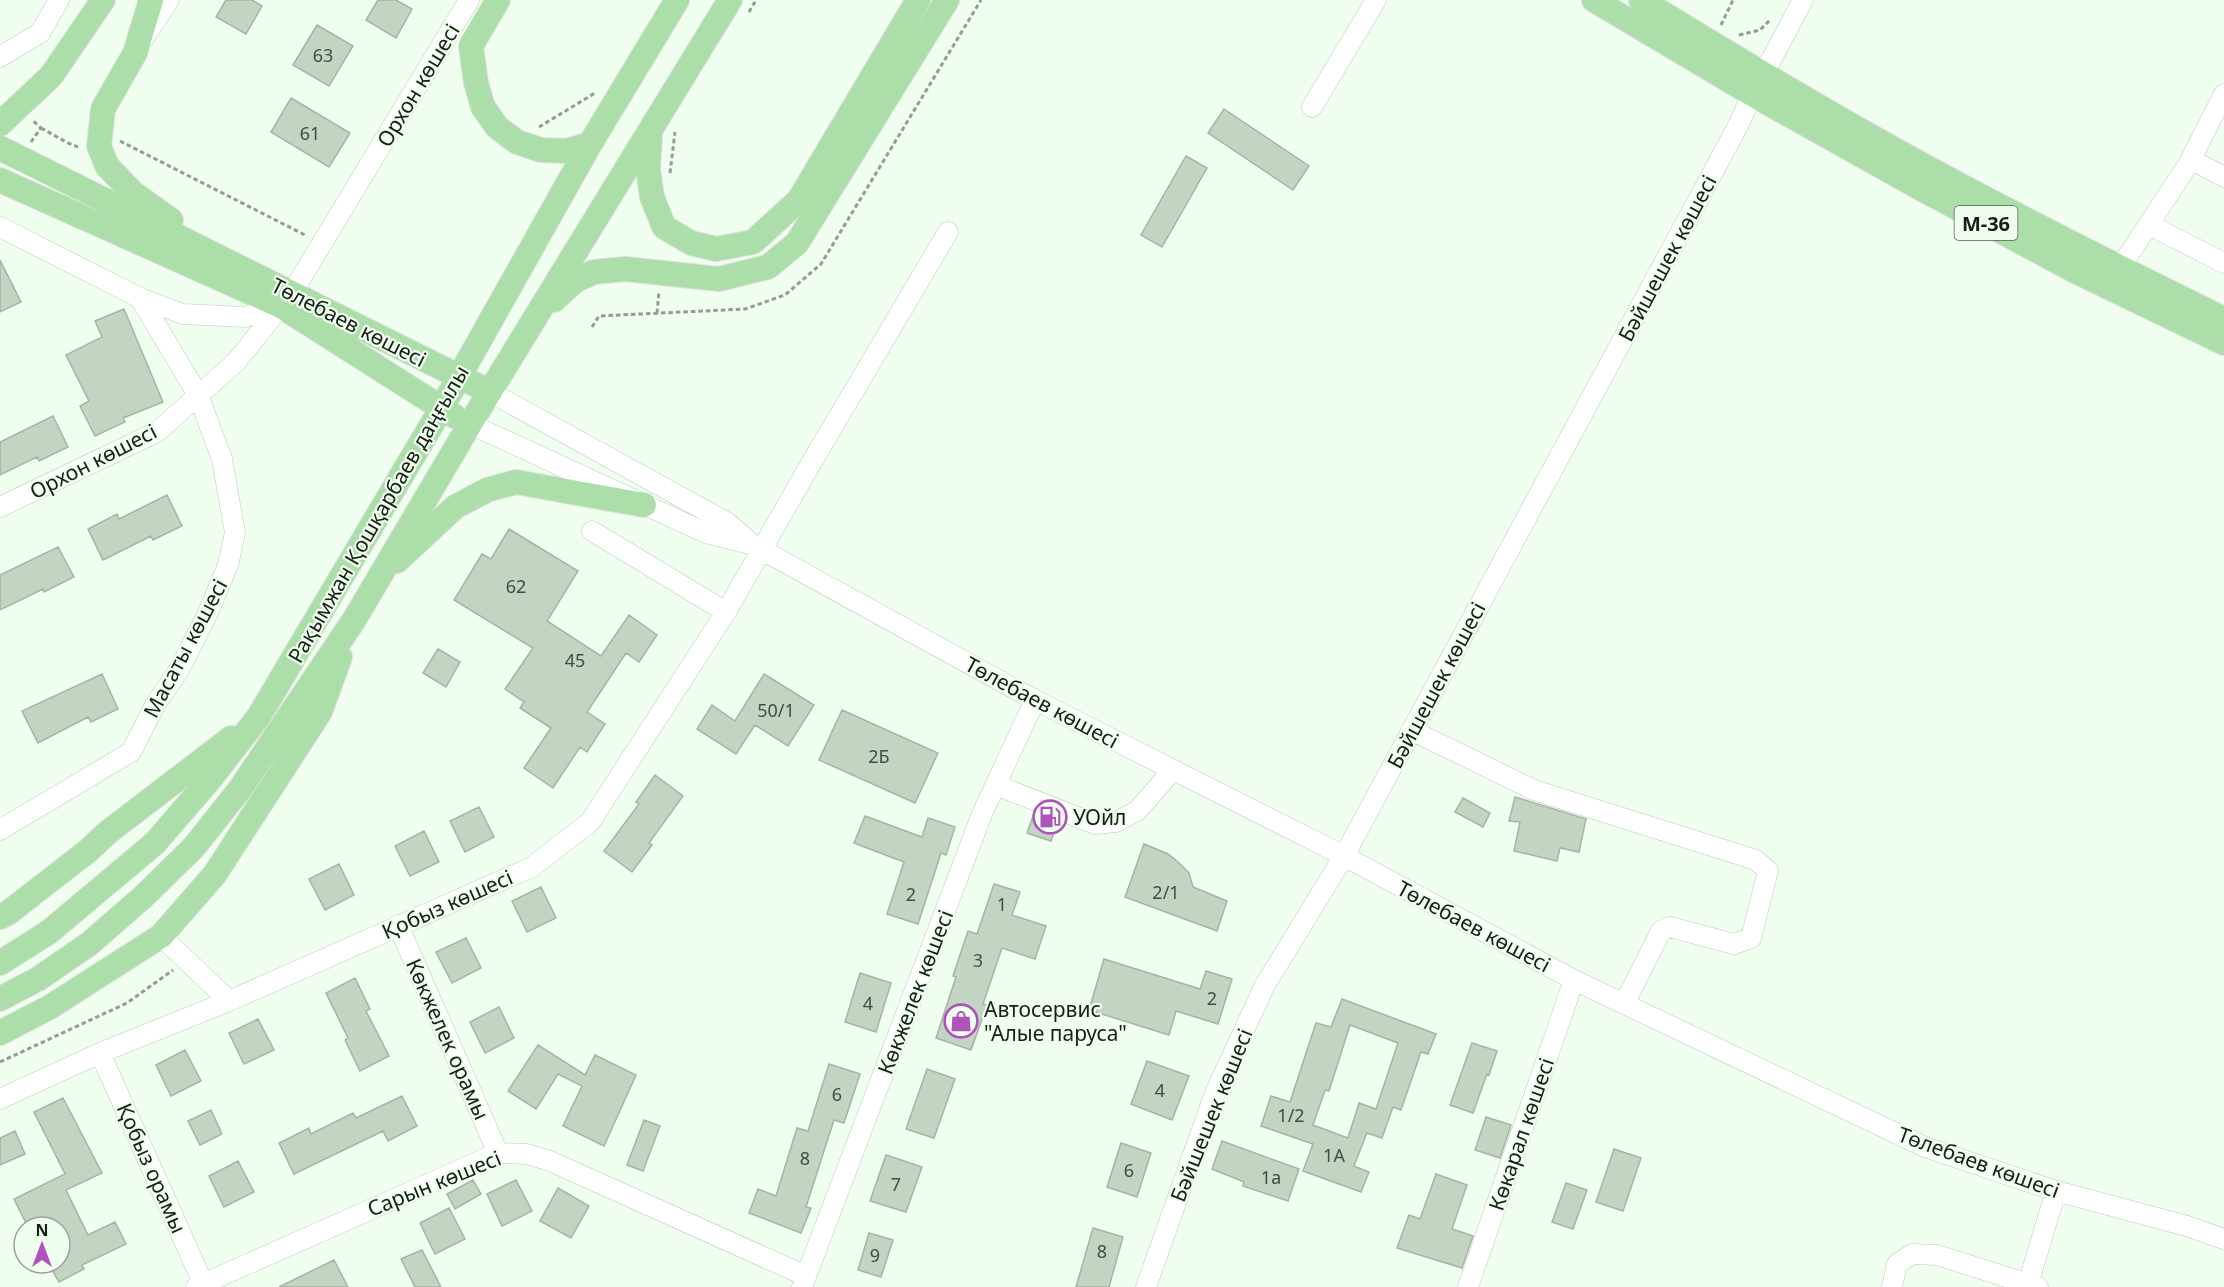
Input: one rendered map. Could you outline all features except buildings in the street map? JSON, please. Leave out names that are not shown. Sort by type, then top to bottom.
[{"type":"main road","points":[[0,124],[51,76],[103,0]]},
{"type":"main road","points":[[151,0],[135,53],[103,109],[109,143],[107,166],[134,193],[174,223],[253,274]]},
{"type":"main road","points":[[498,0],[471,46],[476,83],[483,107],[497,127],[517,142],[525,145],[541,150],[566,151],[590,144]]},
{"type":"main road","name":"Рақымжан Қошқарбаев даңғылы","points":[[0,963],[50,932],[155,843],[211,778],[259,716],[441,410],[590,144],[677,0]]},
{"type":"main road","name":"Рақымжан Қошқарбаев даңғылы","points":[[0,999],[38,980],[89,944],[143,897],[194,847],[240,789],[354,620],[470,424],[730,0]]},
{"type":"main road","points":[[650,132],[648,169],[650,187],[664,227],[691,243],[716,249],[753,242],[799,200],[918,0]]},
{"type":"main road","points":[[537,316],[576,280],[594,272],[626,269],[718,279],[768,267],[797,243],[947,0]]},
{"type":"main road","name":"M-36","points":[[1594,0],[2224,319]]},
{"type":"main road","name":"M-36","points":[[1641,0],[1758,84],[1920,188],[2075,271],[2224,343]]},
{"type":"main road","name":"Төлебаев көшесі","points":[[0,148],[253,274],[441,410],[470,424]]},
{"type":"main road","name":"Төлебаев көшесі","points":[[0,180],[287,300],[490,392]]},
{"type":"main road","points":[[380,577],[455,507],[488,490],[516,482],[644,505]]},
{"type":"main road","points":[[0,1033],[50,1007],[161,936],[215,874],[320,712],[354,620]]},
{"type":"main road","points":[[0,917],[259,716]]},
{"type":"street","points":[[0,57],[39,33],[59,0]]},
{"type":"street","points":[[135,53],[169,0]]},
{"type":"street","name":"Орхон көшесі","points":[[0,507],[157,432],[236,363],[287,300],[469,0]]},
{"type":"street","points":[[1312,107],[1376,0]]},
{"type":"street","name":"Бәйшешек көшесі","points":[[1146,1287],[1215,1093],[1265,985],[1344,856],[1739,124],[1803,0]]},
{"type":"street","points":[[2120,268],[2189,163],[2224,94]]},
{"type":"street","points":[[2189,163],[2196,162],[2224,177]]},
{"type":"street","points":[[2149,225],[2224,263]]},
{"type":"street","points":[[0,227],[140,298],[183,314],[244,317],[287,300]]},
{"type":"street","name":"Қобыз көшесі","points":[[0,1099],[100,1053],[229,1001],[532,867],[590,822],[726,612],[757,547],[948,232]]},
{"type":"street","name":"Масаты көшесі","points":[[0,830],[131,752],[155,705],[179,670],[207,615],[228,565],[235,533],[222,459],[198,395],[140,298]]},
{"type":"street","name":"Төлебаев көшесі","points":[[490,392],[728,523],[757,547],[1035,700],[1344,856],[1574,980],[1925,1147],[2056,1191],[2187,1226],[2224,1239]]},
{"type":"street","name":"Төлебаев көшесі","points":[[470,424],[706,533],[757,547]]},
{"type":"street","points":[[592,531],[726,612]]},
{"type":"street","name":"Көкжелек көшесі","points":[[804,1282],[974,836],[1035,700]]},
{"type":"street","points":[[1412,730],[1534,790],[1756,860],[1768,871],[1751,938],[1734,944],[1670,927],[1661,931],[1624,1004]]},
{"type":"street","points":[[996,785],[1095,824],[1116,822],[1137,811],[1173,770]]},
{"type":"street","name":"Көкжелек орамы","points":[[398,925],[498,1153]]},
{"type":"street","points":[[161,936],[229,1001]]},
{"type":"street","name":"Көкарал көшесі","points":[[1468,1287],[1574,980]]},
{"type":"street","name":"Қобыз орамы","points":[[100,1053],[199,1285]]},
{"type":"street","name":"Сарын көшесі","points":[[199,1285],[498,1153],[527,1154],[550,1161],[804,1282]]},
{"type":"street","points":[[1892,1287],[1898,1264],[1912,1254],[1937,1255],[2033,1286],[2056,1191]]},
{"type":"path","points":[[744,19],[756,0]]},
{"type":"path","points":[[1719,29],[1733,0]]},
{"type":"path","points":[[1736,36],[1760,30],[1776,15]]},
{"type":"path","points":[[537,128],[596,93]]},
{"type":"path","points":[[670,177],[674,134],[680,124]]},
{"type":"path","points":[[41,128],[68,143],[85,149],[109,143],[322,243]]},
{"type":"path","points":[[657,314],[659,291]]},
{"type":"path","points":[[0,1062],[127,1003],[172,970],[183,957]]},
{"type":"place","name":"УОйл","points":[[1050,817]]},
{"type":"place","name":"Автосервис \"Алые паруса\"","points":[[961,1021]]}]
